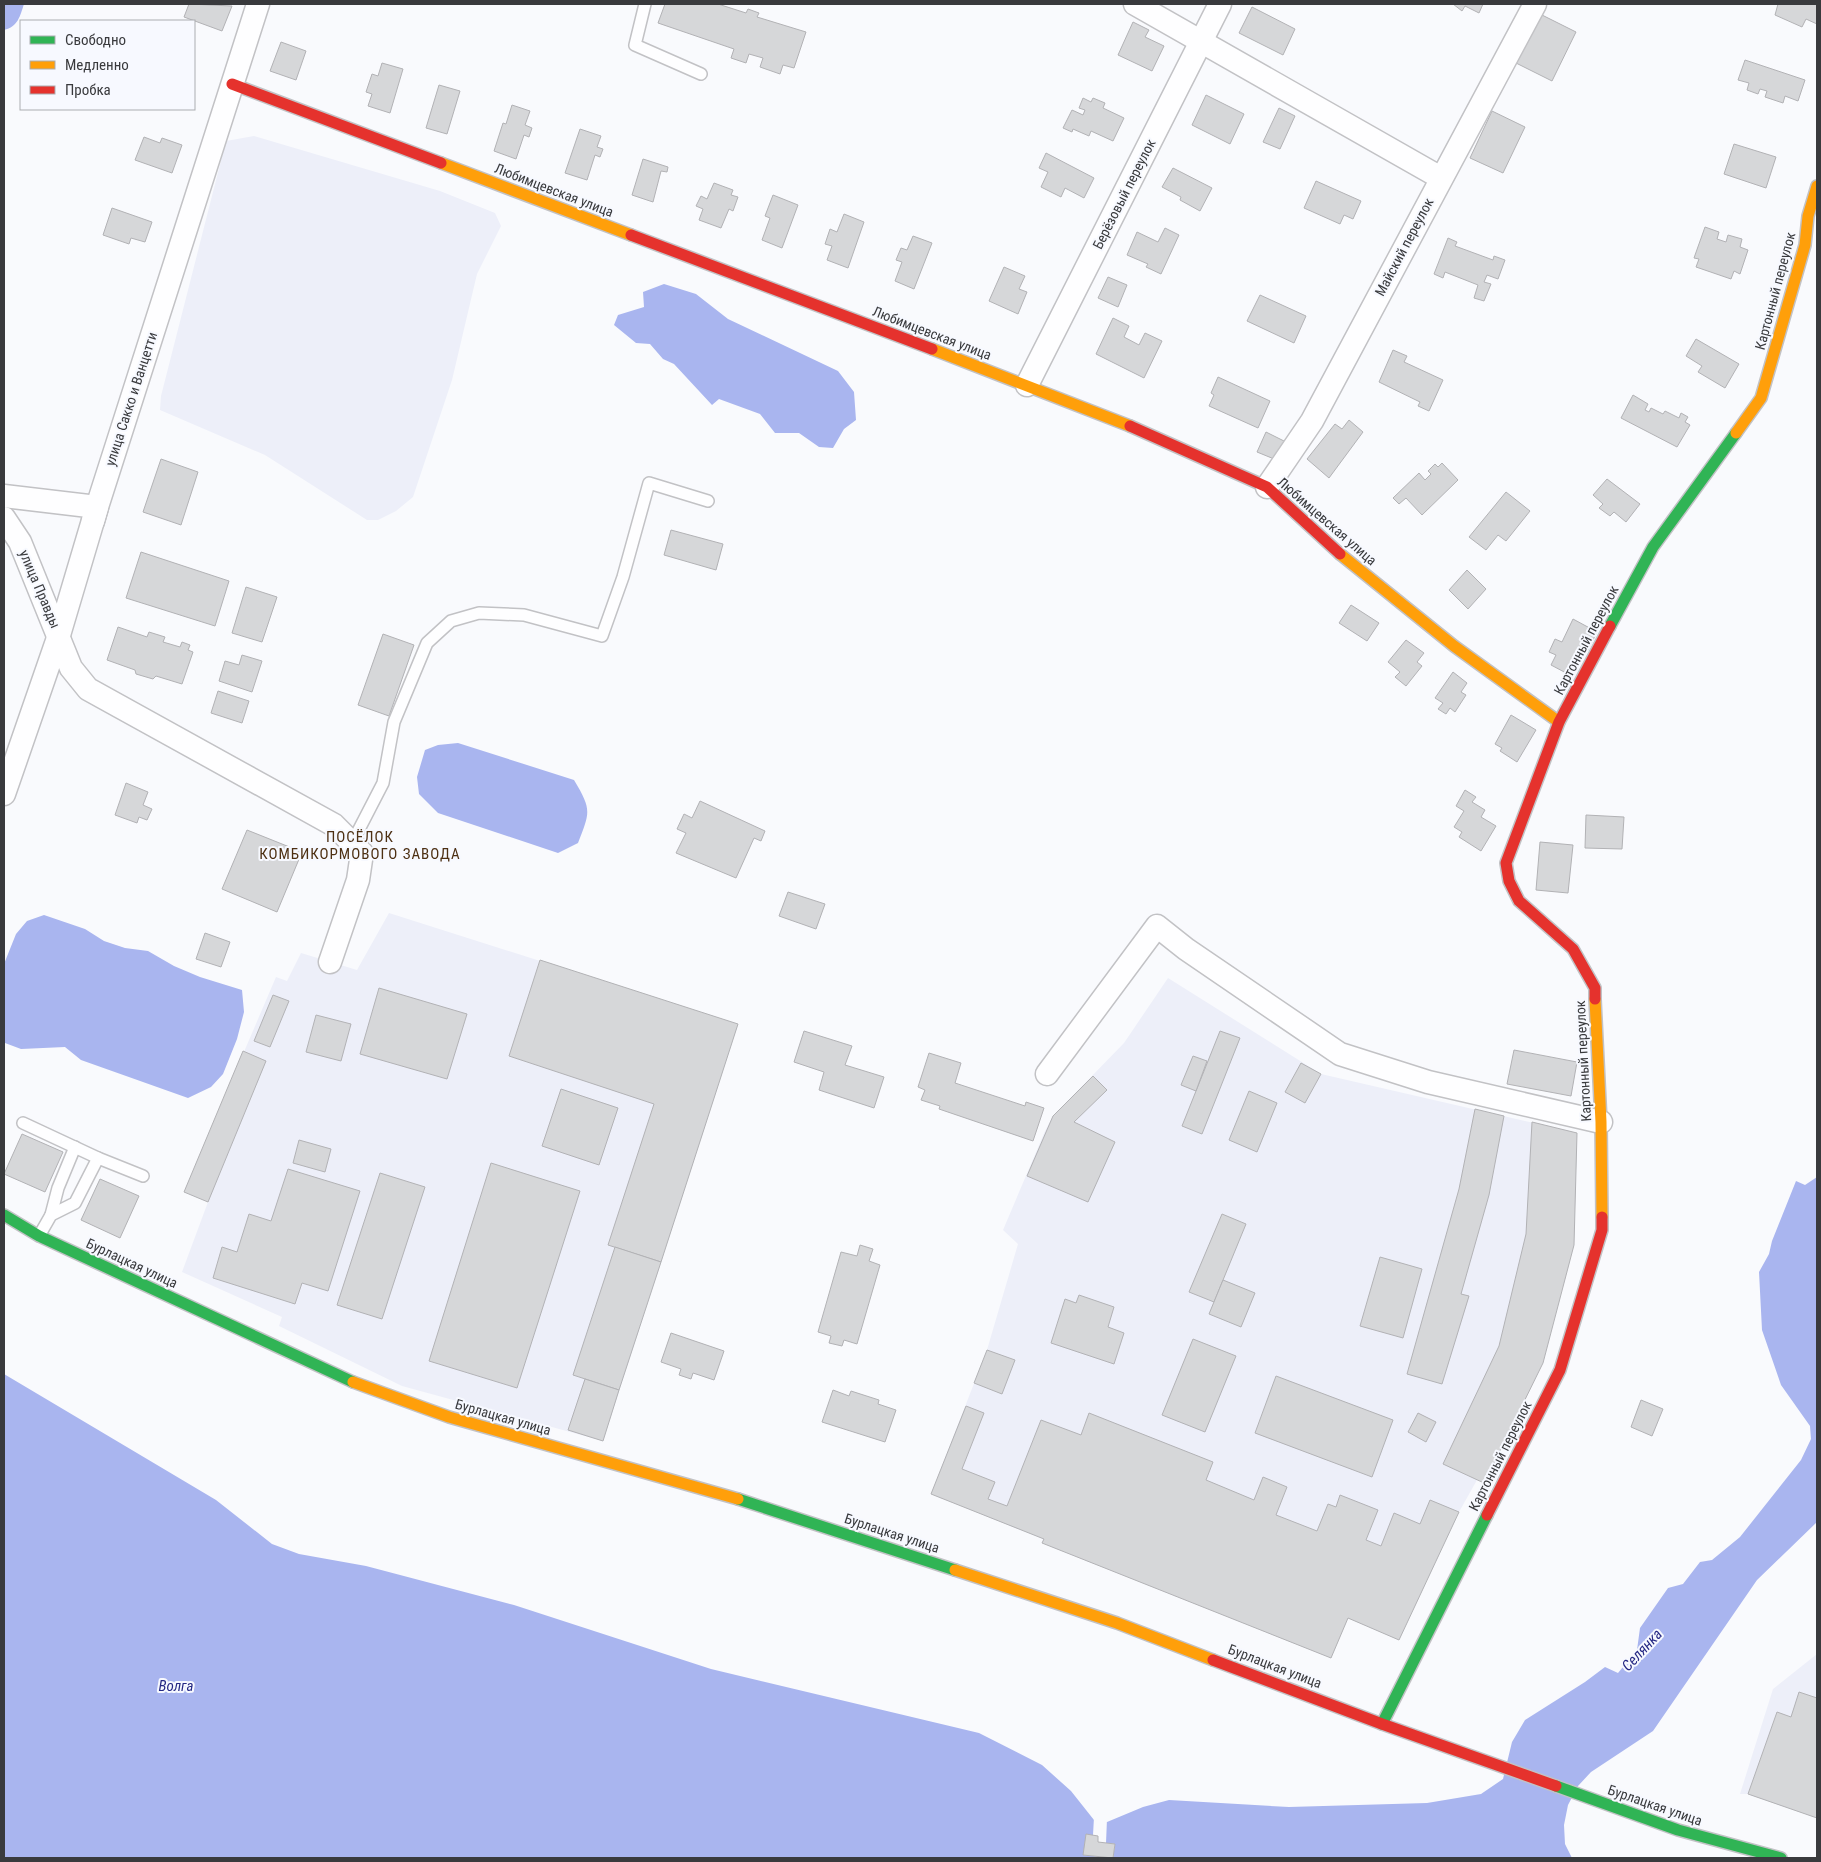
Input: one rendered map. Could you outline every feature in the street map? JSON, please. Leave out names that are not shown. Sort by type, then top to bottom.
[{"type":"street","name":"улица Сакко и Ванцетти","points":[[59,635],[97,507],[258,4]]},
{"type":"street","points":[[1135,4],[1441,178]]},
{"type":"street","name":"Берёзовый переулок","points":[[1027,385],[1220,4]]},
{"type":"street","name":"Майский переулок","points":[[1267,487],[1312,421],[1535,4]]},
{"type":"street","name":"Любимцевская улица","points":[[232,84],[1027,385],[1150,434],[1267,487],[1323,540],[1454,646],[1559,722]]},
{"type":"street","name":"Картонный переулок","points":[[1382,1724],[1560,1370],[1602,1230],[1601,1122],[1595,988],[1573,949],[1520,901],[1509,881],[1506,863],[1559,722],[1654,547],[1761,398],[1805,244],[1808,216],[1817,186]]},
{"type":"street","points":[[4,496],[97,507]]},
{"type":"street","name":"улица Правды","points":[[4,518],[20,542],[71,668],[88,689],[334,825],[352,843]]},
{"type":"street","points":[[4,794],[59,635]]},
{"type":"street","points":[[330,962],[358,880],[362,853],[352,843]]},
{"type":"street","points":[[1047,1074],[1157,926],[1186,949],[1340,1054],[1428,1082],[1601,1122]]},
{"type":"street","name":"Бурлацкая улица","points":[[4,1215],[39,1236],[346,1379],[399,1400],[449,1417],[727,1495],[1108,1620],[1191,1649],[1382,1724],[1678,1830],[1781,1858]]},
{"type":"lane","points":[[645,4],[635,45],[701,74]]},
{"type":"lane","points":[[352,843],[383,783],[394,722],[427,643],[451,621],[479,612],[524,615],[602,636],[623,577],[650,484],[708,501]]},
{"type":"lane","points":[[23,1123],[98,1158],[143,1176]]},
{"type":"lane","points":[[39,1236],[51,1214],[58,1188],[74,1147]]},
{"type":"lane","points":[[51,1214],[75,1203],[98,1158]]},
{"type":"shaded area","points":[[254,136],[440,191],[495,213],[501,226],[477,274],[452,380],[413,497],[396,511],[378,520],[367,520],[265,455],[160,410],[161,396],[226,141]]},
{"type":"shaded area","points":[[389,913],[738,1024],[603,1441],[402,1386],[279,1326],[282,1317],[182,1272],[208,1202],[184,1192],[276,977],[287,981],[301,953],[357,970]]},
{"type":"shaded area","points":[[1168,978],[1321,1074],[1577,1133],[1574,1245],[1514,1422],[1484,1483],[1477,1480],[1459,1512],[1399,1640],[1348,1618],[1331,1658],[1042,1543],[1043,1539],[931,1494],[987,1350],[1018,1244],[1003,1230],[1045,1131],[1053,1116],[1124,1043]]},
{"type":"shaded area","points":[[1817,1654],[1817,1818],[1748,1794],[1740,1794],[1773,1689]]},
{"type":"water","points":[[4,4],[24,4],[20,17],[15,24],[9,29],[4,30]]},
{"type":"water","points":[[664,284],[696,294],[728,319],[838,371],[854,392],[856,420],[844,429],[833,448],[819,447],[799,433],[775,433],[760,414],[719,399],[712,405],[674,364],[663,359],[650,344],[636,343],[614,325],[618,315],[644,307],[643,292]]},
{"type":"water","points":[[458,743],[574,780],[584,798],[587,811],[587,817],[578,843],[558,853],[438,813],[419,794],[417,777],[425,750],[438,745]]},
{"type":"water","points":[[44,915],[85,929],[104,941],[125,948],[148,951],[174,966],[200,977],[242,990],[244,1012],[237,1039],[223,1074],[211,1087],[188,1098],[81,1060],[65,1047],[21,1049],[5,1043],[4,964],[16,934],[27,921]]},
{"type":"water","name":"Волга","points":[[1817,1177],[1817,1522],[1757,1580],[1653,1731],[1591,1772],[1578,1786],[1568,1805],[1564,1825],[1565,1844],[1572,1858],[4,1858],[4,1374],[216,1500],[272,1544],[299,1554],[366,1566],[514,1605],[711,1669],[979,1733],[1042,1765],[1071,1791],[1094,1820],[1107,1822],[1143,1807],[1169,1800],[1289,1807],[1427,1803],[1481,1794],[1503,1779],[1512,1742],[1525,1720],[1605,1667],[1618,1673],[1637,1650],[1640,1628],[1668,1588],[1683,1584],[1700,1562],[1712,1560],[1740,1537],[1801,1460],[1811,1439],[1810,1426],[1781,1385],[1762,1330],[1759,1272],[1769,1254],[1772,1241],[1796,1181],[1805,1185]]},
{"type":"pier","points":[[1094,1817],[1107,1819],[1106,1843],[1115,1844],[1113,1858],[1083,1855],[1093,1835]]},
{"type":"building","points":[[189,4],[232,6],[222,31],[184,17]]},
{"type":"building","points":[[665,4],[718,4],[746,13],[748,9],[759,13],[757,17],[806,32],[794,68],[783,65],[780,74],[760,67],[763,58],[749,54],[746,63],[731,58],[734,49],[658,23]]},
{"type":"building","points":[[1453,4],[1483,4],[1479,13],[1465,6],[1462,11]]},
{"type":"building","points":[[1778,4],[1817,4],[1817,24],[1806,19],[1802,27],[1775,15]]},
{"type":"building","points":[[1252,7],[1295,29],[1283,55],[1239,33]]},
{"type":"building","points":[[1540,14],[1576,32],[1552,81],[1516,63]]},
{"type":"building","points":[[1133,22],[1149,30],[1145,37],[1164,46],[1152,71],[1118,55]]},
{"type":"building","points":[[281,42],[306,51],[296,80],[270,71]]},
{"type":"building","points":[[1745,60],[1805,80],[1798,101],[1785,96],[1783,103],[1765,97],[1767,91],[1760,89],[1758,94],[1747,90],[1749,83],[1738,80]]},
{"type":"building","points":[[382,63],[403,69],[390,113],[368,106],[372,94],[366,92],[372,74],[378,76]]},
{"type":"building","points":[[439,85],[460,91],[447,134],[426,128]]},
{"type":"building","points":[[1206,95],[1244,114],[1230,144],[1192,125]]},
{"type":"building","points":[[1083,98],[1091,102],[1093,98],[1105,103],[1103,108],[1124,118],[1113,141],[1091,131],[1089,136],[1073,129],[1072,132],[1063,128],[1072,110],[1083,115],[1085,110],[1079,108]]},
{"type":"building","points":[[512,105],[530,111],[525,125],[532,128],[529,137],[524,135],[516,159],[494,151],[503,123],[506,124]]},
{"type":"building","points":[[1279,108],[1295,116],[1280,149],[1263,142]]},
{"type":"building","points":[[1492,111],[1525,127],[1503,173],[1470,158]]},
{"type":"building","points":[[580,129],[601,136],[597,147],[603,149],[600,157],[595,155],[587,180],[565,173]]},
{"type":"building","points":[[144,137],[160,143],[162,138],[182,145],[172,173],[135,160]]},
{"type":"building","points":[[1734,144],[1776,157],[1766,188],[1724,174]]},
{"type":"building","points":[[1046,153],[1094,178],[1084,198],[1065,188],[1061,197],[1041,187],[1048,172],[1039,168]]},
{"type":"building","points":[[643,159],[668,167],[667,172],[661,171],[653,202],[632,195]]},
{"type":"building","points":[[1173,168],[1212,188],[1200,211],[1180,200],[1181,197],[1162,187]]},
{"type":"building","points":[[1316,181],[1361,201],[1353,219],[1344,215],[1340,224],[1304,208]]},
{"type":"building","points":[[714,183],[733,190],[731,195],[738,197],[733,211],[729,209],[721,228],[699,220],[703,209],[696,206],[701,196],[707,199]]},
{"type":"building","points":[[773,195],[798,205],[782,248],[762,240],[770,218],[765,216]]},
{"type":"building","points":[[112,208],[152,222],[145,242],[131,238],[129,244],[103,235]]},
{"type":"building","points":[[844,214],[864,222],[848,268],[827,260],[832,246],[825,244],[830,229],[837,232]]},
{"type":"building","points":[[1705,227],[1719,232],[1717,239],[1726,242],[1728,235],[1742,239],[1740,247],[1748,250],[1740,274],[1734,271],[1731,279],[1696,267],[1699,259],[1694,258]]},
{"type":"building","points":[[1165,228],[1179,235],[1161,274],[1146,267],[1148,264],[1127,255],[1137,232],[1158,242]]},
{"type":"building","points":[[913,236],[932,243],[914,289],[895,281],[902,262],[896,260],[901,248],[907,250]]},
{"type":"building","points":[[1448,238],[1457,242],[1455,246],[1493,260],[1494,256],[1505,260],[1498,279],[1487,275],[1484,282],[1491,284],[1484,301],[1474,298],[1478,285],[1445,272],[1443,278],[1434,274]]},
{"type":"building","points":[[1004,267],[1025,276],[1019,289],[1027,292],[1018,314],[989,301]]},
{"type":"building","points":[[1108,277],[1127,285],[1118,307],[1098,298]]},
{"type":"building","points":[[1260,295],[1306,316],[1294,343],[1247,321]]},
{"type":"building","points":[[1113,318],[1129,326],[1124,337],[1139,345],[1145,333],[1162,341],[1144,378],[1096,354]]},
{"type":"building","points":[[1696,339],[1739,364],[1725,388],[1698,372],[1702,366],[1686,356]]},
{"type":"building","points":[[1393,350],[1407,356],[1404,362],[1443,380],[1429,411],[1418,406],[1420,402],[1379,382]]},
{"type":"building","points":[[1218,377],[1270,401],[1258,428],[1209,406],[1214,395],[1211,393]]},
{"type":"building","points":[[1633,395],[1648,404],[1645,410],[1649,412],[1651,408],[1663,414],[1665,411],[1679,418],[1681,413],[1688,417],[1685,422],[1690,425],[1677,447],[1621,418]]},
{"type":"building","points":[[1349,420],[1363,432],[1329,478],[1307,459],[1335,424],[1342,429]]},
{"type":"building","points":[[1266,432],[1288,443],[1279,461],[1257,452]]},
{"type":"building","points":[[161,459],[198,472],[181,525],[143,512]]},
{"type":"building","points":[[1442,463],[1458,480],[1422,515],[1406,498],[1399,504],[1393,498],[1419,473],[1425,480],[1431,474],[1428,471],[1435,464],[1438,467]]},
{"type":"building","points":[[1607,479],[1640,504],[1626,522],[1614,512],[1610,516],[1599,508],[1603,504],[1593,495]]},
{"type":"building","points":[[1506,492],[1530,511],[1506,541],[1498,535],[1486,550],[1469,537]]},
{"type":"building","points":[[671,530],[723,544],[716,570],[664,555]]},
{"type":"building","points":[[141,552],[229,581],[215,626],[126,598]]},
{"type":"building","points":[[1467,570],[1486,589],[1468,609],[1449,590]]},
{"type":"building","points":[[246,587],[277,597],[262,642],[232,633]]},
{"type":"building","points":[[1351,605],[1379,623],[1367,641],[1339,623]]},
{"type":"building","points":[[1573,619],[1597,632],[1587,652],[1581,648],[1568,674],[1551,665],[1556,655],[1549,652],[1555,639],[1562,642]]},
{"type":"building","points":[[118,627],[147,637],[149,632],[165,637],[163,642],[180,647],[182,642],[190,645],[188,650],[193,652],[182,684],[156,676],[153,679],[136,674],[135,670],[107,660]]},
{"type":"building","points":[[383,634],[414,645],[389,716],[358,705]]},
{"type":"building","points":[[1406,640],[1424,653],[1417,662],[1422,666],[1406,686],[1395,677],[1400,672],[1388,662]]},
{"type":"building","points":[[242,655],[262,661],[252,692],[219,681],[225,661],[239,665]]},
{"type":"building","points":[[1453,672],[1467,683],[1461,692],[1466,695],[1455,712],[1450,708],[1446,714],[1438,709],[1443,703],[1435,698]]},
{"type":"building","points":[[218,691],[249,701],[242,723],[211,713]]},
{"type":"building","points":[[1511,715],[1536,730],[1517,762],[1500,751],[1502,748],[1495,744]]},
{"type":"building","points":[[126,783],[148,792],[143,805],[152,809],[147,820],[139,817],[137,823],[115,815]]},
{"type":"building","points":[[1465,790],[1476,797],[1472,802],[1485,810],[1481,817],[1496,826],[1481,851],[1459,837],[1462,832],[1454,827],[1464,811],[1456,806]]},
{"type":"building","points":[[700,801],[765,831],[761,841],[754,838],[736,878],[676,853],[686,833],[677,829],[684,814],[692,818]]},
{"type":"building","points":[[1586,815],[1624,817],[1622,849],[1585,848]]},
{"type":"building","points":[[247,830],[302,852],[277,912],[222,889]]},
{"type":"building","points":[[1540,842],[1573,845],[1568,893],[1536,890]]},
{"type":"building","points":[[788,892],[825,904],[816,929],[779,916]]},
{"type":"building","points":[[205,933],[230,942],[221,967],[196,959]]},
{"type":"building","points":[[540,960],[738,1024],[661,1262],[608,1245],[654,1104],[509,1056]]},
{"type":"building","points":[[379,988],[467,1014],[447,1079],[360,1054]]},
{"type":"building","points":[[273,995],[289,1001],[270,1047],[254,1041]]},
{"type":"building","points":[[316,1015],[351,1024],[341,1061],[306,1052]]},
{"type":"building","points":[[804,1031],[852,1046],[845,1065],[884,1077],[874,1108],[819,1090],[824,1072],[794,1062]]},
{"type":"building","points":[[1220,1031],[1240,1038],[1202,1134],[1182,1126]]},
{"type":"building","points":[[1514,1050],[1577,1062],[1571,1096],[1507,1084]]},
{"type":"building","points":[[243,1051],[266,1061],[208,1202],[184,1192]]},
{"type":"building","points":[[929,1053],[961,1063],[955,1083],[1025,1106],[1026,1102],[1044,1108],[1033,1141],[939,1109],[940,1106],[921,1100],[925,1090],[918,1087]]},
{"type":"building","points":[[1193,1056],[1207,1061],[1196,1091],[1181,1085]]},
{"type":"building","points":[[1301,1063],[1321,1074],[1305,1103],[1285,1092]]},
{"type":"building","points":[[1093,1076],[1107,1090],[1074,1122],[1115,1142],[1088,1202],[1027,1176],[1053,1116]]},
{"type":"building","points":[[561,1089],[618,1108],[599,1165],[542,1146]]},
{"type":"building","points":[[1249,1091],[1277,1103],[1257,1152],[1229,1140]]},
{"type":"building","points":[[1475,1109],[1504,1116],[1489,1195],[1461,1294],[1469,1296],[1442,1384],[1407,1374],[1459,1189]]},
{"type":"building","points":[[1532,1122],[1577,1133],[1574,1245],[1543,1363],[1484,1483],[1443,1464],[1499,1346],[1526,1234]]},
{"type":"building","points":[[22,1134],[63,1152],[45,1192],[4,1174]]},
{"type":"building","points":[[299,1140],[331,1149],[325,1172],[293,1163]]},
{"type":"building","points":[[491,1163],[580,1191],[517,1388],[429,1361]]},
{"type":"building","points":[[288,1169],[360,1191],[328,1291],[302,1283],[295,1304],[213,1278],[222,1247],[237,1252],[249,1214],[271,1221]]},
{"type":"building","points":[[380,1173],[425,1187],[382,1319],[337,1305]]},
{"type":"building","points":[[100,1179],[139,1196],[120,1238],[81,1220]]},
{"type":"building","points":[[1222,1214],[1246,1224],[1214,1302],[1189,1292]]},
{"type":"building","points":[[860,1245],[873,1249],[869,1261],[880,1265],[857,1344],[844,1340],[842,1346],[829,1343],[831,1336],[818,1332],[841,1252],[857,1256]]},
{"type":"building","points":[[615,1247],[661,1262],[619,1390],[573,1375]]},
{"type":"building","points":[[1380,1257],[1422,1269],[1403,1338],[1360,1326]]},
{"type":"building","points":[[1223,1280],[1255,1293],[1241,1327],[1209,1314]]},
{"type":"building","points":[[1079,1295],[1114,1307],[1108,1327],[1124,1333],[1114,1364],[1051,1343],[1065,1299],[1076,1303]]},
{"type":"building","points":[[671,1333],[724,1351],[714,1380],[693,1373],[691,1379],[679,1375],[681,1369],[661,1362]]},
{"type":"building","points":[[1193,1339],[1236,1356],[1205,1432],[1162,1415]]},
{"type":"building","points":[[987,1350],[1015,1360],[1002,1394],[974,1383]]},
{"type":"building","points":[[1276,1376],[1393,1420],[1372,1477],[1255,1433]]},
{"type":"building","points":[[585,1379],[619,1390],[603,1441],[568,1430]]},
{"type":"building","points":[[833,1390],[849,1396],[851,1391],[879,1400],[878,1404],[896,1410],[885,1442],[822,1422]]},
{"type":"building","points":[[1641,1400],[1663,1409],[1652,1436],[1631,1427]]},
{"type":"building","points":[[966,1406],[984,1413],[962,1469],[995,1482],[988,1499],[1007,1506],[1041,1420],[1081,1435],[1089,1413],[1213,1462],[1206,1480],[1254,1500],[1263,1477],[1287,1487],[1276,1515],[1317,1531],[1328,1504],[1336,1507],[1340,1495],[1378,1510],[1366,1540],[1381,1546],[1394,1513],[1420,1524],[1430,1500],[1459,1512],[1399,1640],[1348,1618],[1331,1658],[1042,1543],[1044,1539],[931,1494]]},
{"type":"building","points":[[1418,1413],[1436,1422],[1426,1442],[1408,1432]]},
{"type":"building","points":[[1799,1692],[1817,1698],[1817,1818],[1748,1794],[1777,1712],[1791,1717]]},
{"type":"building","points":[[1086,1834],[1098,1836],[1098,1842],[1115,1844],[1113,1858],[1083,1855]]},
{"type":"traffic: fast","points":[[1610,626],[1653,547],[1736,433]]},
{"type":"traffic: fast","points":[[4,1215],[39,1236],[353,1382]]},
{"type":"traffic: fast","points":[[738,1499],[955,1570]]},
{"type":"traffic: fast","points":[[1382,1724],[1487,1515]]},
{"type":"traffic: fast","points":[[1556,1786],[1678,1830],[1781,1858]]},
{"type":"traffic: slow","points":[[441,163],[631,235]]},
{"type":"traffic: slow","points":[[1736,433],[1761,398],[1805,245],[1808,216],[1817,186]]},
{"type":"traffic: slow","points":[[932,349],[1130,426]]},
{"type":"traffic: slow","points":[[1340,554],[1454,646],[1559,722]]},
{"type":"traffic: slow","points":[[1595,999],[1601,1122],[1602,1217]]},
{"type":"traffic: slow","points":[[353,1382],[449,1417],[738,1499]]},
{"type":"traffic: slow","points":[[955,1570],[1117,1623],[1213,1660]]},
{"type":"traffic: jam","points":[[232,84],[441,163]]},
{"type":"traffic: jam","points":[[631,235],[932,349]]},
{"type":"traffic: jam","points":[[1130,426],[1267,487],[1340,554]]},
{"type":"traffic: jam","points":[[1595,999],[1595,988],[1573,949],[1519,901],[1509,881],[1506,863],[1559,722],[1610,626]]},
{"type":"traffic: jam","points":[[1487,1515],[1560,1370],[1602,1230],[1602,1217]]},
{"type":"traffic: jam","points":[[1213,1660],[1382,1724],[1556,1786]]},
{"type":"district","name":"ПОСЁЛОК КОМБИКОРМОВОГО ЗАВОДА","points":[[360,846]]},
{"type":"water label","name":"Селянка","points":[[1642,1650]]}]
